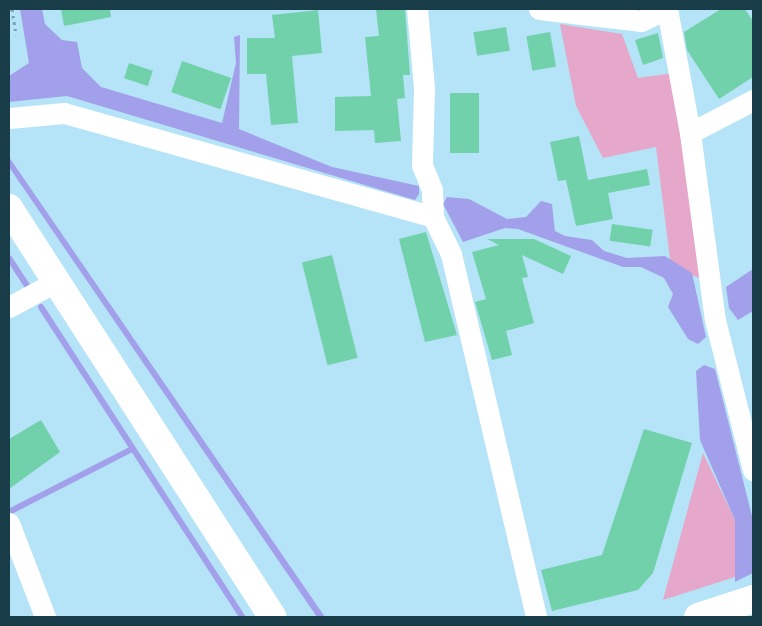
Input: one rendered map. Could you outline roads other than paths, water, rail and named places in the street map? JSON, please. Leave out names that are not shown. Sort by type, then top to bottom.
[{"type":"street","points":[[417,9],[424,88],[422,165],[432,190],[433,217],[451,254],[536,617]]},
{"type":"street","points":[[539,9],[641,21],[667,9],[690,134],[715,320],[753,470]]},
{"type":"street","points":[[690,134],[753,100]]},
{"type":"street","points":[[9,118],[64,113],[433,217]]},
{"type":"street","points":[[9,208],[273,617]]},
{"type":"street","points":[[9,307],[57,281]]},
{"type":"street","points":[[9,525],[45,617]]},
{"type":"street","points":[[698,617],[753,600]]},
{"type":"waterway","points":[[9,258],[28,287]]},
{"type":"waterway","points":[[41,307],[242,617]]},
{"type":"waterway","points":[[9,512],[132,449]]}]
